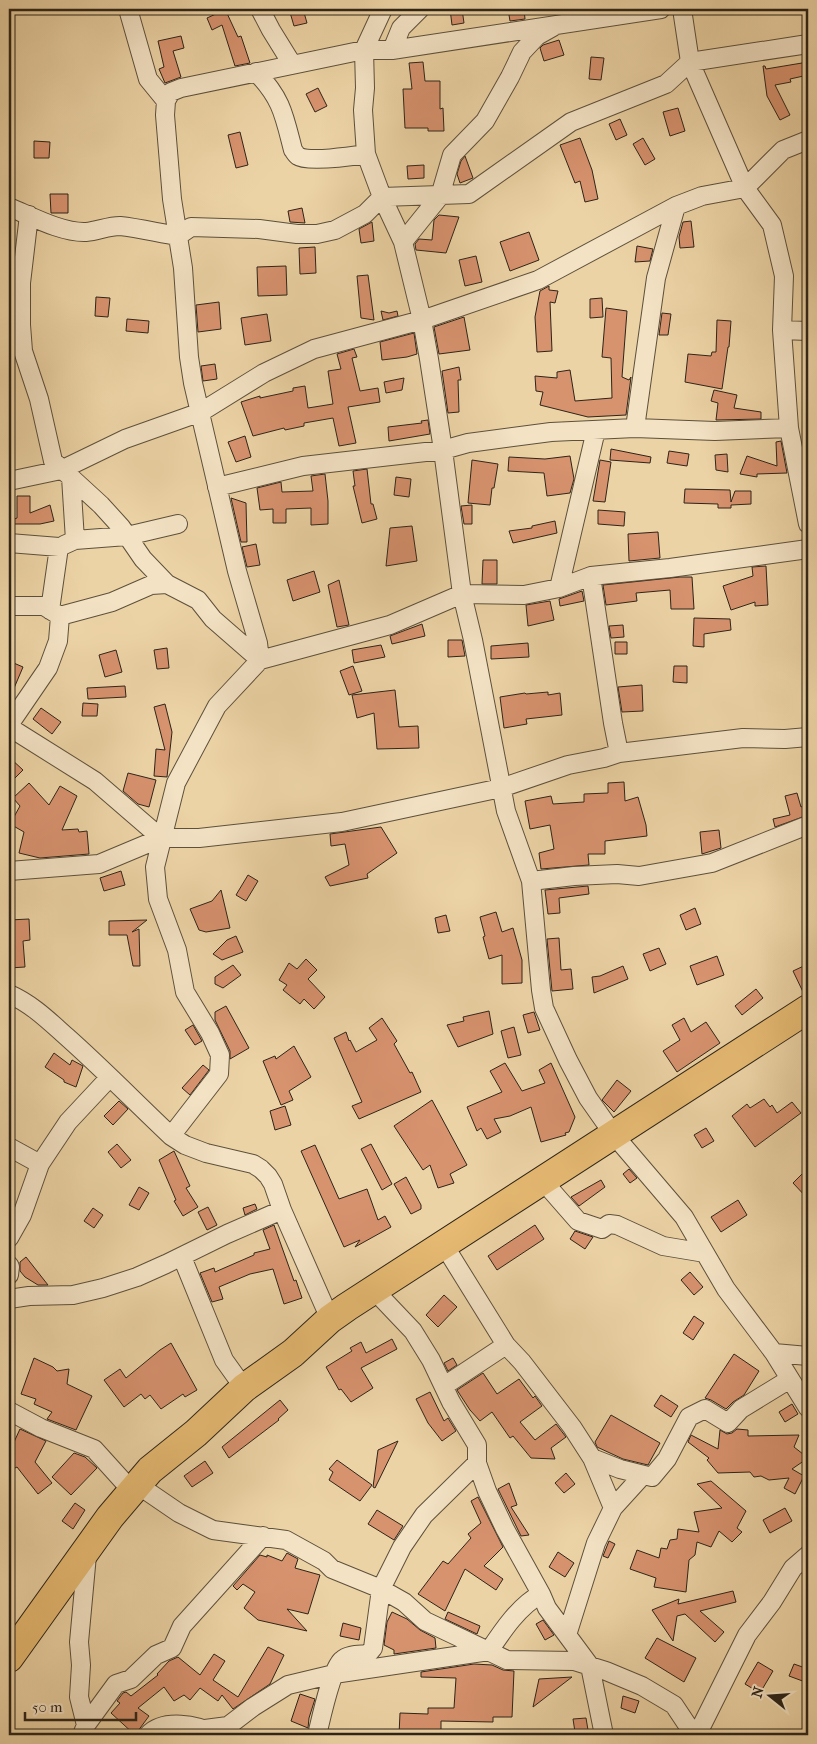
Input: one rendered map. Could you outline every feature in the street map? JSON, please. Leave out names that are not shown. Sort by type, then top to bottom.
[{"type":"highway","points":[[9,1658],[110,1517],[150,1470],[196,1433],[244,1388],[293,1353],[330,1319],[808,1008]]},
{"type":"street","points":[[128,9],[148,79],[166,101]]},
{"type":"street","points":[[260,9],[292,64]]},
{"type":"street","points":[[383,9],[364,50],[365,88],[363,110],[366,154],[382,197],[403,242],[422,320],[444,450],[462,594],[473,640],[506,811],[531,881],[544,1008],[588,1098],[614,1134],[684,1217],[726,1289],[774,1353],[808,1408]]},
{"type":"street","points":[[392,50],[401,28],[420,9]]},
{"type":"street","points":[[260,660],[258,643],[237,571],[217,486],[189,357],[183,268],[172,199],[165,116],[166,101],[171,92],[181,88],[364,50],[392,50],[532,28],[553,27],[661,9]]},
{"type":"street","points":[[682,9],[690,62],[745,188],[772,225],[784,276],[782,330],[789,428],[808,524]]},
{"type":"street","points":[[403,242],[440,196],[452,155],[485,121],[510,78],[522,52],[537,36],[553,27]]},
{"type":"street","points":[[9,207],[47,223],[86,232],[105,227],[120,226],[178,236],[191,227],[259,229],[297,234],[317,234],[335,230],[365,214],[382,197],[469,194],[571,122],[666,84],[690,62],[808,44]]},
{"type":"street","points":[[256,72],[276,94],[282,106],[293,150],[297,156],[316,160],[366,154]]},
{"type":"street","points":[[9,482],[66,474],[125,440],[201,412],[264,373],[314,349],[422,320],[538,280],[676,206],[702,196],[745,188],[783,150],[808,140]]},
{"type":"street","points":[[635,428],[656,278],[676,206]]},
{"type":"street","points":[[29,215],[21,284],[23,351],[39,399],[52,461],[101,505],[143,558],[167,584],[198,600],[213,619],[260,660]]},
{"type":"street","points":[[782,330],[808,331]]},
{"type":"street","points":[[217,486],[302,466],[444,450],[468,444],[551,432],[635,428],[715,431],[789,428]]},
{"type":"street","points":[[559,588],[596,430]]},
{"type":"street","points":[[66,474],[67,544],[55,613],[58,641],[48,668],[9,726],[95,781],[161,838]]},
{"type":"street","points":[[9,543],[67,544],[127,536],[178,524]]},
{"type":"street","points":[[171,1136],[219,1074],[220,1055],[185,992],[177,950],[158,899],[155,867],[176,783],[217,706],[260,660],[390,625],[462,594],[524,595],[559,588],[591,576],[670,568],[808,549]]},
{"type":"street","points":[[591,576],[619,753]]},
{"type":"street","points":[[9,606],[44,606],[55,613],[112,602],[151,586],[167,584]]},
{"type":"street","points":[[9,872],[100,864],[161,838],[199,838],[342,822],[501,788],[568,765],[619,753],[742,738],[785,739],[808,736]]},
{"type":"street","points":[[531,881],[617,874],[639,876],[712,863],[808,825]]},
{"type":"street","points":[[9,994],[23,1000],[39,1013],[110,1077],[171,1136],[185,1145],[206,1154],[253,1164],[261,1169],[273,1184],[282,1210],[330,1319]]},
{"type":"street","points":[[9,1238],[22,1215],[40,1164],[68,1122],[110,1077]]},
{"type":"street","points":[[9,1147],[40,1164]]},
{"type":"street","points":[[543,1180],[578,1221],[602,1229],[609,1224],[617,1225],[663,1246],[705,1253]]},
{"type":"street","points":[[9,1299],[29,1296],[73,1295],[137,1277],[282,1210]]},
{"type":"street","points":[[444,1244],[506,1345],[522,1362],[561,1412],[592,1458],[613,1508]]},
{"type":"street","points":[[182,1257],[224,1360],[244,1388]]},
{"type":"street","points":[[9,1265],[9,1276]]},
{"type":"street","points":[[374,1290],[413,1330],[431,1360],[451,1402],[478,1445],[477,1463],[505,1529],[542,1594],[547,1608],[590,1666],[604,1735]]},
{"type":"street","points":[[444,1386],[506,1345]]},
{"type":"street","points":[[774,1353],[808,1356]]},
{"type":"street","points":[[592,1458],[620,1469],[652,1477],[667,1459],[689,1417],[705,1409],[728,1423],[741,1409],[790,1379]]},
{"type":"street","points":[[9,1411],[41,1428],[94,1449],[135,1488],[179,1513],[213,1530],[286,1540],[324,1561],[332,1569],[381,1589],[404,1602],[425,1621],[507,1660],[574,1662],[590,1666],[642,1686],[674,1705],[696,1735],[748,1635],[794,1568],[808,1556]]},
{"type":"street","points":[[316,1735],[334,1674],[341,1661],[350,1656],[368,1654],[373,1648],[381,1589],[402,1547],[424,1515],[477,1463]]},
{"type":"street","points":[[567,1635],[596,1544],[613,1508],[642,1475]]},
{"type":"street","points":[[84,1730],[116,1684],[131,1679],[156,1655],[172,1648],[182,1626],[263,1536]]},
{"type":"street","points":[[84,1730],[79,1696],[81,1665],[79,1642],[84,1568],[88,1547]]},
{"type":"street","points":[[148,1735],[168,1724],[211,1732],[228,1726],[253,1707],[288,1686],[334,1674],[489,1651],[498,1637],[529,1601],[542,1594]]},
{"type":"building","points":[[225,9],[238,37],[241,36],[250,63],[235,66],[222,25],[212,30],[207,18],[218,13],[217,10]]},
{"type":"building","points":[[289,9],[303,9],[307,23],[294,26]]},
{"type":"building","points":[[450,9],[462,9],[464,23],[452,25]]},
{"type":"building","points":[[508,9],[524,9],[525,19],[510,21]]},
{"type":"building","points":[[181,36],[184,48],[173,51],[181,77],[165,83],[159,69],[164,67],[158,41]]},
{"type":"building","points":[[559,40],[564,55],[544,61],[540,48],[543,45]]},
{"type":"building","points":[[591,57],[604,58],[601,80],[589,79]]},
{"type":"building","points":[[423,62],[425,81],[440,81],[440,109],[443,108],[444,131],[428,131],[428,128],[405,128],[403,89],[412,89],[409,63]]},
{"type":"building","points":[[808,62],[808,75],[790,79],[791,82],[775,85],[790,115],[780,120],[767,96],[763,66],[766,69]]},
{"type":"building","points":[[318,88],[327,106],[315,112],[306,94]]},
{"type":"building","points":[[678,108],[685,131],[670,136],[663,112]]},
{"type":"building","points":[[620,119],[627,135],[616,140],[609,124]]},
{"type":"building","points":[[240,132],[248,165],[236,168],[228,135]]},
{"type":"building","points":[[580,138],[592,170],[598,199],[585,202],[580,181],[575,183],[560,145]]},
{"type":"building","points":[[643,138],[655,159],[645,165],[633,144]]},
{"type":"building","points":[[34,141],[50,142],[49,158],[34,158]]},
{"type":"building","points":[[465,156],[473,178],[460,183],[457,174],[461,161]]},
{"type":"building","points":[[424,165],[424,178],[408,179],[407,166]]},
{"type":"building","points":[[50,194],[68,194],[68,213],[51,213]]},
{"type":"building","points":[[302,208],[305,223],[290,222],[288,211]]},
{"type":"building","points":[[439,215],[459,217],[446,253],[416,250],[415,244],[419,239],[432,240],[434,220]]},
{"type":"building","points":[[691,221],[694,247],[680,248],[679,237],[683,222]]},
{"type":"building","points":[[372,222],[374,241],[361,243],[359,229]]},
{"type":"building","points":[[529,232],[539,260],[510,271],[500,242]]},
{"type":"building","points":[[637,246],[653,249],[650,261],[635,262]]},
{"type":"building","points":[[315,247],[316,273],[300,274],[299,248]]},
{"type":"building","points":[[476,256],[482,282],[465,286],[459,260]]},
{"type":"building","points":[[286,266],[287,295],[258,296],[257,267]]},
{"type":"building","points":[[368,275],[374,320],[361,318],[357,276]]},
{"type":"building","points":[[549,286],[549,290],[558,291],[555,303],[550,302],[552,351],[537,352],[535,317],[540,291]]},
{"type":"building","points":[[96,297],[110,298],[108,317],[95,316]]},
{"type":"building","points":[[602,298],[603,317],[590,318],[590,299]]},
{"type":"building","points":[[219,302],[221,329],[198,332],[196,305]]},
{"type":"building","points":[[606,308],[627,311],[622,377],[629,380],[631,377],[626,415],[588,417],[540,405],[543,392],[536,391],[535,376],[557,378],[557,372],[570,370],[575,401],[612,398],[611,358],[602,357]]},
{"type":"building","points":[[381,311],[389,313],[397,311],[398,316],[383,320]]},
{"type":"building","points":[[662,313],[671,314],[668,335],[659,335]]},
{"type":"building","points":[[267,314],[271,341],[245,345],[241,318]]},
{"type":"building","points":[[464,317],[470,350],[439,354],[434,327]]},
{"type":"building","points":[[127,319],[149,321],[148,333],[126,331]]},
{"type":"building","points":[[717,320],[731,321],[722,389],[685,382],[688,354],[711,356],[712,352],[716,352]]},
{"type":"building","points":[[414,333],[417,354],[382,360],[380,342]]},
{"type":"building","points":[[354,349],[357,357],[352,358],[360,391],[378,388],[380,402],[348,407],[356,443],[339,446],[333,418],[253,436],[241,402],[260,396],[260,398],[293,391],[293,388],[305,386],[308,408],[333,404],[328,371],[341,369],[337,354]]},
{"type":"building","points":[[215,364],[217,379],[203,381],[201,366]]},
{"type":"building","points":[[459,367],[461,380],[458,380],[459,412],[448,413],[442,371]]},
{"type":"building","points":[[404,378],[402,390],[386,393],[384,382]]},
{"type":"building","points":[[714,390],[737,395],[734,408],[761,412],[761,419],[716,420],[718,403],[711,401]]},
{"type":"building","points":[[428,420],[430,434],[389,441],[388,427],[422,423],[421,421]]},
{"type":"building","points":[[245,436],[251,457],[236,462],[228,442]]},
{"type":"building","points":[[781,441],[787,473],[757,474],[757,477],[740,474],[747,456],[777,466],[776,442]]},
{"type":"building","points":[[611,449],[651,457],[650,463],[610,460]]},
{"type":"building","points":[[669,451],[689,454],[687,466],[667,463]]},
{"type":"building","points":[[727,454],[728,472],[716,470],[715,455]]},
{"type":"building","points":[[570,456],[574,479],[570,493],[547,496],[544,473],[508,471],[509,457],[545,459]]},
{"type":"building","points":[[472,460],[498,464],[490,505],[468,503]]},
{"type":"building","points":[[600,460],[611,462],[605,502],[593,501]]},
{"type":"building","points":[[367,469],[371,504],[373,504],[377,519],[362,523],[353,486],[355,486],[353,471]]},
{"type":"building","points":[[325,474],[328,524],[311,525],[311,508],[286,509],[286,523],[273,523],[273,509],[260,510],[257,488],[281,482],[282,492],[313,491],[311,476]]},
{"type":"building","points":[[396,477],[411,479],[409,497],[394,495]]},
{"type":"building","points":[[685,489],[730,490],[731,502],[735,491],[751,491],[751,504],[731,505],[731,508],[718,508],[718,504],[684,503]]},
{"type":"building","points":[[17,496],[30,496],[30,513],[50,505],[54,521],[40,524],[9,524],[9,521],[17,518]]},
{"type":"building","points":[[231,498],[246,503],[247,542],[241,542]]},
{"type":"building","points":[[472,505],[472,524],[464,524],[461,506]]},
{"type":"building","points":[[598,510],[625,512],[624,526],[598,524]]},
{"type":"building","points":[[555,521],[557,533],[513,543],[509,531],[532,528],[532,526]]},
{"type":"building","points":[[412,526],[417,561],[386,566],[390,528]]},
{"type":"building","points":[[658,532],[660,558],[629,561],[628,534]]},
{"type":"building","points":[[256,544],[260,565],[247,567],[242,547]]},
{"type":"building","points":[[483,560],[497,560],[497,584],[482,584]]},
{"type":"building","points":[[766,566],[768,605],[755,606],[755,602],[731,610],[723,586],[753,576],[752,567]]},
{"type":"building","points":[[314,571],[320,592],[293,601],[287,580]]},
{"type":"building","points":[[692,577],[694,609],[671,609],[670,590],[636,593],[637,601],[606,605],[603,585]]},
{"type":"building","points":[[339,580],[349,625],[337,627],[328,585]]},
{"type":"building","points":[[582,591],[584,601],[560,606],[559,599]]},
{"type":"building","points":[[550,601],[554,620],[528,626],[526,605]]},
{"type":"building","points":[[694,618],[730,619],[731,630],[704,634],[704,647],[693,646]]},
{"type":"building","points":[[422,624],[425,636],[392,644],[390,636]]},
{"type":"building","points":[[623,625],[624,637],[611,638],[609,626]]},
{"type":"building","points":[[448,640],[462,640],[465,656],[448,657]]},
{"type":"building","points":[[615,642],[627,642],[627,654],[615,654]]},
{"type":"building","points":[[528,643],[529,657],[491,659],[491,646]]},
{"type":"building","points":[[381,645],[385,657],[354,663],[352,650]]},
{"type":"building","points":[[167,648],[169,668],[157,669],[154,650]]},
{"type":"building","points":[[116,650],[122,672],[105,677],[99,655]]},
{"type":"building","points":[[9,661],[23,667],[9,700]]},
{"type":"building","points":[[353,666],[362,691],[349,695],[340,671]]},
{"type":"building","points":[[674,666],[687,666],[687,683],[673,682]]},
{"type":"building","points":[[642,685],[643,711],[622,712],[618,687]]},
{"type":"building","points":[[125,686],[126,697],[88,699],[87,688]]},
{"type":"building","points":[[395,690],[399,727],[418,726],[419,748],[377,749],[374,713],[357,718],[352,695]]},
{"type":"building","points":[[548,692],[548,695],[560,693],[562,715],[526,719],[527,724],[504,728],[500,697]]},
{"type":"building","points":[[83,703],[98,704],[97,716],[82,716]]},
{"type":"building","points":[[165,704],[172,732],[167,777],[154,776],[156,749],[165,750],[154,707]]},
{"type":"building","points":[[41,708],[61,722],[52,734],[33,719]]},
{"type":"building","points":[[9,757],[23,770],[9,784]]},
{"type":"building","points":[[128,773],[156,780],[149,807],[138,804],[123,791]]},
{"type":"building","points":[[624,782],[625,801],[638,797],[647,836],[605,841],[605,854],[588,854],[589,865],[541,869],[539,853],[554,849],[550,825],[530,829],[525,801],[551,796],[553,804],[584,802],[584,794],[608,793],[608,783]]},
{"type":"building","points":[[29,783],[49,805],[60,786],[77,796],[62,830],[78,829],[79,832],[87,831],[89,854],[40,858],[19,853],[24,832],[10,824],[20,806],[13,798]]},
{"type":"building","points":[[797,793],[801,807],[808,804],[808,815],[775,827],[773,819],[790,815],[785,796]]},
{"type":"building","points":[[381,827],[397,853],[367,874],[368,878],[330,886],[325,877],[349,865],[345,844],[331,846],[330,834]]},
{"type":"building","points":[[719,830],[721,848],[702,854],[700,832]]},
{"type":"building","points":[[121,871],[125,885],[104,891],[100,878]]},
{"type":"building","points":[[248,875],[258,881],[246,901],[236,895]]},
{"type":"building","points":[[588,886],[589,894],[559,898],[560,913],[548,914],[545,890]]},
{"type":"building","points":[[221,890],[230,928],[206,932],[199,930],[190,909],[212,901]]},
{"type":"building","points":[[695,908],[701,924],[686,930],[680,915]]},
{"type":"building","points":[[496,912],[502,932],[513,928],[522,960],[522,983],[502,984],[502,955],[489,959],[480,917]]},
{"type":"building","points":[[446,915],[450,931],[438,933],[435,918]]},
{"type":"building","points":[[29,919],[30,940],[23,941],[25,967],[9,968],[9,920]]},
{"type":"building","points":[[147,920],[132,932],[139,929],[140,966],[133,966],[127,935],[109,935],[109,921]]},
{"type":"building","points":[[236,936],[243,952],[222,960],[213,954],[227,940]]},
{"type":"building","points":[[559,938],[561,970],[571,969],[573,989],[552,991],[547,939]]},
{"type":"building","points":[[659,948],[666,964],[650,971],[643,954]]},
{"type":"building","points":[[717,956],[724,975],[697,985],[690,966]]},
{"type":"building","points":[[306,959],[317,970],[308,979],[325,997],[314,1009],[304,999],[300,1004],[283,990],[287,985],[279,980],[289,963],[297,969]]},
{"type":"building","points":[[808,964],[808,994],[804,994],[793,971]]},
{"type":"building","points":[[233,965],[241,975],[223,988],[215,984],[215,977]]},
{"type":"building","points":[[623,966],[628,979],[594,993],[592,977],[600,976]]},
{"type":"building","points":[[756,989],[763,998],[742,1015],[735,1006]]},
{"type":"building","points":[[226,1006],[249,1048],[230,1059],[230,1051],[215,1020],[215,1012]]},
{"type":"building","points":[[489,1011],[493,1034],[458,1047],[447,1025],[464,1021],[463,1017]]},
{"type":"building","points":[[534,1012],[540,1030],[528,1033],[523,1015]]},
{"type":"building","points":[[382,1018],[397,1041],[394,1044],[410,1073],[412,1072],[421,1092],[359,1119],[352,1106],[362,1102],[334,1038],[346,1032],[356,1052],[377,1040],[369,1028]]},
{"type":"building","points":[[684,1018],[691,1032],[706,1022],[720,1043],[677,1072],[663,1051],[680,1040],[672,1025]]},
{"type":"building","points":[[193,1025],[202,1041],[195,1045],[185,1030]]},
{"type":"building","points":[[514,1027],[521,1055],[508,1058],[501,1031]]},
{"type":"building","points":[[294,1046],[311,1077],[289,1091],[293,1100],[281,1105],[263,1061],[275,1056],[276,1059]]},
{"type":"building","points":[[54,1053],[70,1065],[72,1060],[83,1066],[76,1087],[64,1082],[64,1080],[45,1067]]},
{"type":"building","points":[[505,1063],[522,1091],[545,1083],[539,1070],[551,1063],[575,1117],[569,1132],[565,1133],[566,1135],[541,1142],[531,1107],[510,1116],[494,1119],[501,1132],[487,1139],[481,1128],[477,1131],[467,1107],[502,1092],[490,1071]]},
{"type":"building","points":[[203,1065],[209,1070],[190,1095],[182,1088]]},
{"type":"building","points":[[617,1080],[631,1091],[614,1112],[602,1100]]},
{"type":"building","points":[[764,1099],[770,1107],[772,1105],[777,1113],[792,1102],[801,1113],[755,1147],[732,1116],[747,1104],[750,1108]]},
{"type":"building","points":[[432,1100],[467,1165],[450,1174],[454,1183],[438,1188],[430,1165],[423,1170],[394,1126]]},
{"type":"building","points":[[119,1101],[128,1109],[113,1125],[104,1116]]},
{"type":"building","points":[[285,1106],[291,1125],[275,1130],[270,1111]]},
{"type":"building","points":[[706,1128],[714,1141],[702,1148],[694,1135]]},
{"type":"building","points":[[117,1144],[131,1160],[121,1168],[108,1152]]},
{"type":"building","points":[[371,1144],[392,1184],[382,1190],[361,1149]]},
{"type":"building","points":[[315,1145],[339,1199],[367,1189],[378,1220],[385,1216],[391,1227],[355,1247],[360,1240],[344,1247],[301,1151]]},
{"type":"building","points":[[174,1151],[190,1186],[186,1188],[198,1207],[183,1216],[174,1201],[176,1200],[159,1160]]},
{"type":"building","points":[[808,1168],[808,1199],[793,1183]]},
{"type":"building","points":[[629,1169],[637,1178],[630,1183],[623,1174]]},
{"type":"building","points":[[406,1177],[421,1205],[421,1209],[411,1214],[394,1184]]},
{"type":"building","points":[[601,1180],[605,1187],[579,1206],[571,1197]]},
{"type":"building","points":[[139,1187],[149,1193],[139,1210],[129,1205]]},
{"type":"building","points":[[738,1200],[747,1215],[721,1232],[711,1217]]},
{"type":"building","points":[[255,1204],[257,1209],[245,1215],[243,1208]]},
{"type":"building","points":[[208,1207],[217,1225],[207,1230],[198,1212]]},
{"type":"building","points":[[93,1208],[103,1215],[94,1228],[84,1221]]},
{"type":"building","points":[[274,1225],[302,1298],[284,1304],[273,1269],[250,1274],[219,1287],[223,1299],[212,1302],[200,1273],[214,1268],[215,1272],[254,1255],[254,1253],[270,1249],[263,1230]]},
{"type":"building","points":[[535,1225],[544,1239],[497,1270],[488,1256]]},
{"type":"building","points":[[575,1231],[593,1237],[585,1249],[570,1239]]},
{"type":"building","points":[[26,1257],[48,1285],[38,1285],[25,1277],[20,1271],[20,1262]]},
{"type":"building","points":[[690,1272],[703,1287],[694,1295],[681,1280]]},
{"type":"building","points":[[444,1295],[457,1307],[438,1327],[426,1315]]},
{"type":"building","points":[[694,1316],[704,1323],[693,1340],[683,1333]]},
{"type":"building","points":[[392,1339],[397,1349],[361,1368],[373,1388],[351,1402],[341,1389],[339,1390],[326,1367],[352,1351],[350,1348],[361,1342],[366,1353]]},
{"type":"building","points":[[171,1343],[197,1390],[185,1397],[183,1394],[161,1409],[150,1395],[145,1399],[141,1394],[124,1407],[104,1380],[120,1369],[126,1378]]},
{"type":"building","points":[[734,1354],[759,1371],[744,1395],[726,1409],[705,1398]]},
{"type":"building","points":[[34,1358],[53,1367],[57,1371],[69,1369],[67,1384],[92,1396],[76,1430],[47,1419],[52,1412],[34,1404],[36,1399],[21,1394]]},
{"type":"building","points":[[453,1358],[457,1365],[448,1371],[444,1363]]},
{"type":"building","points":[[483,1373],[497,1394],[519,1379],[533,1398],[535,1396],[542,1406],[520,1422],[535,1440],[556,1424],[566,1437],[551,1448],[555,1459],[531,1458],[513,1436],[510,1438],[492,1412],[480,1421],[470,1410],[457,1390]]},
{"type":"building","points":[[430,1392],[444,1421],[448,1418],[456,1431],[442,1441],[428,1423],[416,1399]]},
{"type":"building","points":[[661,1395],[678,1406],[671,1417],[654,1406]]},
{"type":"building","points":[[280,1400],[288,1410],[279,1420],[229,1458],[222,1447]]},
{"type":"building","points":[[792,1404],[798,1414],[785,1422],[779,1412]]},
{"type":"building","points":[[611,1415],[660,1443],[648,1465],[623,1459],[597,1447],[595,1442]]},
{"type":"building","points":[[20,1429],[46,1441],[35,1462],[52,1483],[38,1494],[17,1467],[13,1469],[9,1462],[9,1453]]},
{"type":"building","points":[[737,1429],[748,1430],[748,1436],[799,1435],[794,1447],[808,1458],[792,1469],[804,1476],[795,1494],[784,1488],[789,1478],[769,1480],[761,1476],[754,1477],[750,1472],[718,1473],[707,1460],[709,1458],[688,1442],[691,1435],[718,1449],[720,1430],[727,1434]]},
{"type":"building","points":[[398,1441],[375,1488],[373,1487],[378,1450]]},
{"type":"building","points":[[74,1453],[85,1457],[97,1468],[71,1495],[52,1477]]},
{"type":"building","points":[[337,1460],[372,1485],[360,1501],[329,1480],[333,1472],[329,1469]]},
{"type":"building","points":[[205,1461],[213,1473],[192,1487],[184,1476]]},
{"type":"building","points":[[566,1473],[575,1484],[564,1493],[555,1483]]},
{"type":"building","points":[[711,1481],[746,1511],[737,1528],[742,1532],[732,1542],[719,1531],[711,1547],[697,1542],[695,1555],[689,1560],[686,1592],[654,1587],[656,1578],[630,1569],[637,1550],[659,1558],[661,1548],[667,1549],[670,1540],[677,1539],[678,1529],[699,1532],[694,1512],[722,1508],[697,1484]]},
{"type":"building","points":[[509,1483],[517,1505],[511,1507],[529,1535],[521,1536],[498,1489]]},
{"type":"building","points":[[478,1497],[503,1547],[484,1566],[503,1579],[496,1590],[465,1569],[445,1611],[418,1594],[443,1561],[448,1564],[471,1538],[468,1534],[481,1523],[471,1501]]},
{"type":"building","points":[[75,1503],[85,1510],[73,1529],[62,1521]]},
{"type":"building","points":[[785,1508],[792,1521],[770,1533],[763,1520]]},
{"type":"building","points":[[377,1510],[403,1526],[394,1540],[368,1524]]},
{"type":"building","points":[[609,1541],[615,1544],[608,1558],[603,1556]]},
{"type":"building","points":[[558,1552],[574,1563],[565,1577],[549,1567]]},
{"type":"building","points":[[287,1553],[298,1559],[295,1568],[320,1575],[308,1614],[287,1609],[307,1631],[258,1620],[244,1608],[255,1592],[243,1584],[237,1590],[233,1586],[260,1555],[267,1557],[267,1555],[282,1561]]},
{"type":"building","points":[[733,1591],[736,1602],[700,1611],[724,1632],[715,1642],[685,1614],[677,1616],[673,1641],[652,1610],[679,1599],[678,1604]]},
{"type":"building","points":[[392,1612],[407,1619],[420,1630],[435,1638],[436,1648],[394,1654],[394,1650],[384,1645],[387,1622]]},
{"type":"building","points":[[448,1612],[480,1626],[477,1634],[445,1619]]},
{"type":"building","points":[[543,1620],[554,1635],[545,1640],[536,1624]]},
{"type":"building","points":[[343,1623],[361,1628],[359,1640],[340,1636]]},
{"type":"building","points":[[657,1638],[696,1658],[684,1682],[645,1658]]},
{"type":"building","points":[[268,1647],[284,1655],[270,1684],[233,1709],[222,1695],[218,1701],[200,1688],[190,1700],[184,1695],[174,1701],[164,1687],[138,1708],[149,1716],[135,1735],[111,1713],[120,1703],[117,1701],[123,1693],[126,1692],[131,1696],[158,1675],[169,1661],[178,1657],[200,1675],[214,1654],[225,1661],[213,1680],[238,1697]]},
{"type":"building","points":[[758,1662],[773,1671],[760,1693],[745,1684]]},
{"type":"building","points":[[474,1664],[492,1665],[503,1670],[514,1671],[512,1717],[493,1717],[493,1722],[441,1721],[441,1735],[399,1735],[400,1713],[428,1714],[428,1708],[454,1708],[456,1678],[421,1677],[421,1672]]},
{"type":"building","points":[[794,1664],[808,1669],[808,1683],[789,1676]]},
{"type":"building","points":[[572,1677],[533,1707],[539,1679]]},
{"type":"building","points":[[300,1694],[315,1699],[308,1728],[291,1721]]},
{"type":"building","points":[[623,1696],[639,1701],[635,1713],[621,1708]]},
{"type":"building","points":[[586,1718],[588,1730],[575,1732],[573,1719]]}]
